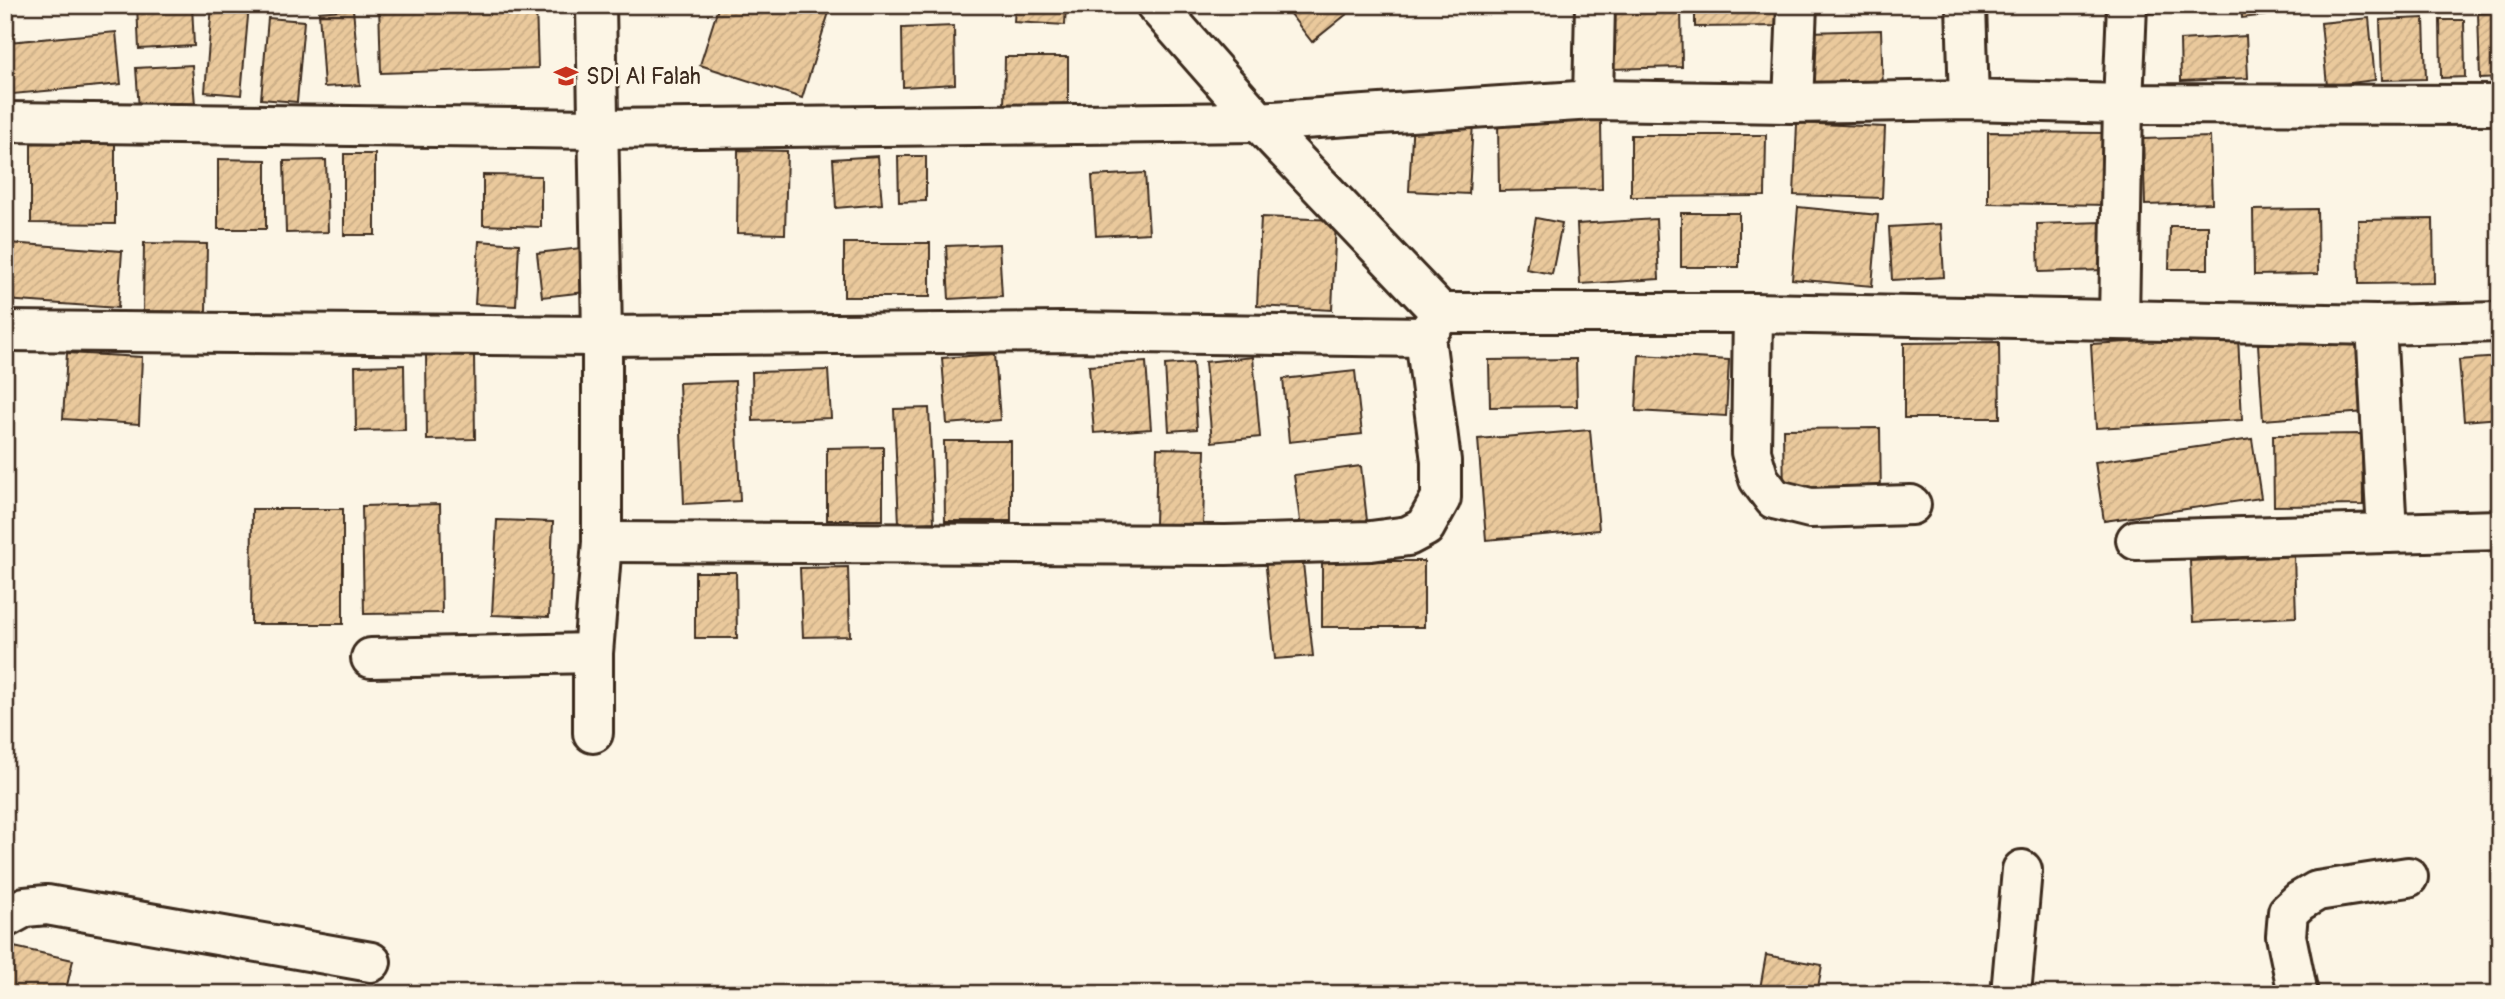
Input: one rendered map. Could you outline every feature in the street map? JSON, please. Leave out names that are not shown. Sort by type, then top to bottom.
[{"type":"street","points":[[593,733],[593,653],[602,542],[602,336],[596,5]]},
{"type":"street","points":[[602,542],[1226,545],[1371,541],[1408,536],[1425,527],[1441,498],[1433,325],[1156,5]]},
{"type":"street","points":[[1592,100],[1595,5]]},
{"type":"street","points":[[1793,103],[1797,5]]},
{"type":"street","points":[[1966,5],[1969,100]]},
{"type":"street","points":[[2119,319],[2127,5]]},
{"type":"street","points":[[5,122],[597,129],[1259,122],[1592,100],[2500,105]]},
{"type":"street","points":[[1753,313],[1751,452],[1759,479],[1774,499],[1810,509],[1911,505]]},
{"type":"street","points":[[5,331],[602,336],[1065,332],[1433,325],[1753,313],[2376,324],[2500,322]]},
{"type":"street","points":[[2376,324],[2387,533]]},
{"type":"street","points":[[2136,540],[2500,530]]},
{"type":"street","points":[[371,658],[593,653]]},
{"type":"street","points":[[2011,994],[2022,870]]},
{"type":"street","points":[[2298,994],[2286,936],[2288,912],[2317,891],[2408,877]]},
{"type":"street","points":[[5,918],[24,907],[47,905],[371,962]]},
{"type":"building","points":[[137,5],[192,5],[194,46],[139,49]]},
{"type":"building","points":[[212,5],[249,5],[241,95],[205,92]]},
{"type":"building","points":[[379,5],[536,5],[538,68],[381,73]]},
{"type":"building","points":[[719,5],[831,6],[802,98],[700,65]]},
{"type":"building","points":[[1015,5],[1066,5],[1065,25],[1014,22]]},
{"type":"building","points":[[1283,5],[1358,5],[1312,42]]},
{"type":"building","points":[[1607,5],[1681,5],[1682,67],[1609,69]]},
{"type":"building","points":[[1695,5],[1785,5],[1786,26],[1695,27]]},
{"type":"building","points":[[2142,5],[2223,5],[2143,14]]},
{"type":"building","points":[[2241,5],[2293,5],[2294,12],[2242,18]]},
{"type":"building","points":[[353,9],[360,85],[324,87],[319,12]]},
{"type":"building","points":[[2500,12],[2500,78],[2480,79],[2478,13]]},
{"type":"building","points":[[268,18],[304,21],[297,102],[261,99]]},
{"type":"building","points":[[2369,18],[2375,80],[2327,86],[2321,23]]},
{"type":"building","points":[[2424,18],[2426,79],[2382,80],[2380,20]]},
{"type":"building","points":[[2440,20],[2464,20],[2465,77],[2441,78]]},
{"type":"building","points":[[954,26],[955,84],[903,87],[902,28]]},
{"type":"building","points":[[1881,30],[1883,90],[1810,93],[1808,32]]},
{"type":"building","points":[[116,32],[121,84],[13,94],[9,42]]},
{"type":"building","points":[[2246,36],[2248,78],[2181,81],[2180,40]]},
{"type":"building","points":[[1005,57],[1068,57],[1068,107],[1004,107]]},
{"type":"building","points":[[192,65],[195,105],[139,109],[136,68]]},
{"type":"building","points":[[1413,118],[1473,122],[1469,194],[1409,191]]},
{"type":"building","points":[[1601,120],[1602,189],[1499,191],[1498,122]]},
{"type":"building","points":[[1797,123],[1885,127],[1882,198],[1794,195]]},
{"type":"building","points":[[1988,132],[2108,133],[2107,205],[1988,203]]},
{"type":"building","points":[[1631,135],[1766,135],[1765,196],[1631,197]]},
{"type":"building","points":[[2210,137],[2212,203],[2145,205],[2143,139]]},
{"type":"building","points":[[31,143],[115,144],[115,224],[31,223]]},
{"type":"building","points":[[738,150],[787,151],[785,234],[737,233]]},
{"type":"building","points":[[344,154],[375,154],[375,235],[344,235]]},
{"type":"building","points":[[878,156],[882,204],[836,208],[833,159]]},
{"type":"building","points":[[898,156],[926,156],[926,201],[899,202]]},
{"type":"building","points":[[218,159],[266,160],[266,229],[218,229]]},
{"type":"building","points":[[326,160],[328,232],[286,233],[284,161]]},
{"type":"building","points":[[1145,173],[1149,233],[1096,236],[1092,176]]},
{"type":"building","points":[[483,175],[541,176],[541,227],[483,225]]},
{"type":"building","points":[[1798,207],[1878,215],[1872,286],[1792,279]]},
{"type":"building","points":[[2317,209],[2318,274],[2254,275],[2253,210]]},
{"type":"building","points":[[1681,213],[1739,213],[1739,267],[1681,267]]},
{"type":"building","points":[[1261,217],[1336,220],[1332,310],[1257,306]]},
{"type":"building","points":[[1536,218],[1562,223],[1552,274],[1526,269]]},
{"type":"building","points":[[1656,219],[1659,279],[1580,284],[1577,224]]},
{"type":"building","points":[[2433,219],[2434,283],[2359,284],[2358,220]]},
{"type":"building","points":[[2103,222],[2105,270],[2039,272],[2037,224]]},
{"type":"building","points":[[1941,224],[1944,277],[1892,280],[1889,227]]},
{"type":"building","points":[[2170,226],[2208,226],[2208,269],[2169,269]]},
{"type":"building","points":[[479,241],[519,244],[516,306],[475,304]]},
{"type":"building","points":[[8,243],[122,251],[118,308],[5,300]]},
{"type":"building","points":[[144,243],[207,244],[206,312],[143,311]]},
{"type":"building","points":[[844,243],[930,243],[930,297],[844,297]]},
{"type":"building","points":[[999,244],[1002,296],[949,299],[946,246]]},
{"type":"building","points":[[590,247],[594,291],[542,297],[537,253]]},
{"type":"building","points":[[2238,336],[2242,420],[2096,428],[2091,344]]},
{"type":"building","points":[[2361,337],[2366,412],[2263,420],[2258,344]]},
{"type":"building","points":[[1999,342],[2000,418],[1904,418],[1904,343]]},
{"type":"building","points":[[67,353],[142,357],[139,424],[63,419]]},
{"type":"building","points":[[474,354],[475,439],[427,440],[426,355]]},
{"type":"building","points":[[995,354],[1000,420],[947,424],[942,358]]},
{"type":"building","points":[[1639,355],[1729,360],[1726,416],[1636,411]]},
{"type":"building","points":[[1253,357],[1260,437],[1212,442],[1205,362]]},
{"type":"building","points":[[2500,357],[2500,418],[2464,421],[2459,360]]},
{"type":"building","points":[[1576,359],[1577,406],[1490,407],[1489,360]]},
{"type":"building","points":[[1146,362],[1151,429],[1094,433],[1089,366]]},
{"type":"building","points":[[1193,363],[1197,429],[1169,431],[1165,365]]},
{"type":"building","points":[[404,365],[405,430],[356,431],[355,366]]},
{"type":"building","points":[[828,370],[831,418],[753,421],[752,372]]},
{"type":"building","points":[[1355,371],[1362,434],[1289,442],[1283,379]]},
{"type":"building","points":[[735,381],[740,501],[684,504],[679,383]]},
{"type":"building","points":[[929,408],[934,522],[899,524],[894,409]]},
{"type":"building","points":[[1880,428],[1881,499],[1784,500],[1783,429]]},
{"type":"building","points":[[1590,430],[1599,530],[1486,540],[1478,439]]},
{"type":"building","points":[[2362,434],[2363,505],[2274,506],[2273,435]]},
{"type":"building","points":[[2252,439],[2261,498],[2104,521],[2095,462]]},
{"type":"building","points":[[944,441],[1011,441],[1011,521],[945,521]]},
{"type":"building","points":[[883,447],[883,520],[827,520],[827,448]]},
{"type":"building","points":[[1157,448],[1205,449],[1203,526],[1155,524]]},
{"type":"building","points":[[1361,466],[1367,521],[1301,529],[1294,475]]},
{"type":"building","points":[[440,504],[442,613],[364,614],[362,506]]},
{"type":"building","points":[[252,509],[343,509],[343,624],[251,624]]},
{"type":"building","points":[[497,520],[553,522],[549,617],[492,615]]},
{"type":"building","points":[[1302,554],[1313,656],[1275,659],[1265,558]]},
{"type":"building","points":[[2294,556],[2296,617],[2193,622],[2190,561]]},
{"type":"building","points":[[1322,561],[1424,561],[1424,627],[1322,627]]},
{"type":"building","points":[[848,567],[850,636],[803,637],[800,568]]},
{"type":"building","points":[[695,572],[736,572],[737,638],[695,638]]},
{"type":"building","points":[[5,945],[73,960],[65,994],[5,994]]},
{"type":"building","points":[[1766,955],[1822,965],[1817,994],[1759,994]]},
{"type":"place","name":"SDI Al Falah","points":[[566,76]]}]
